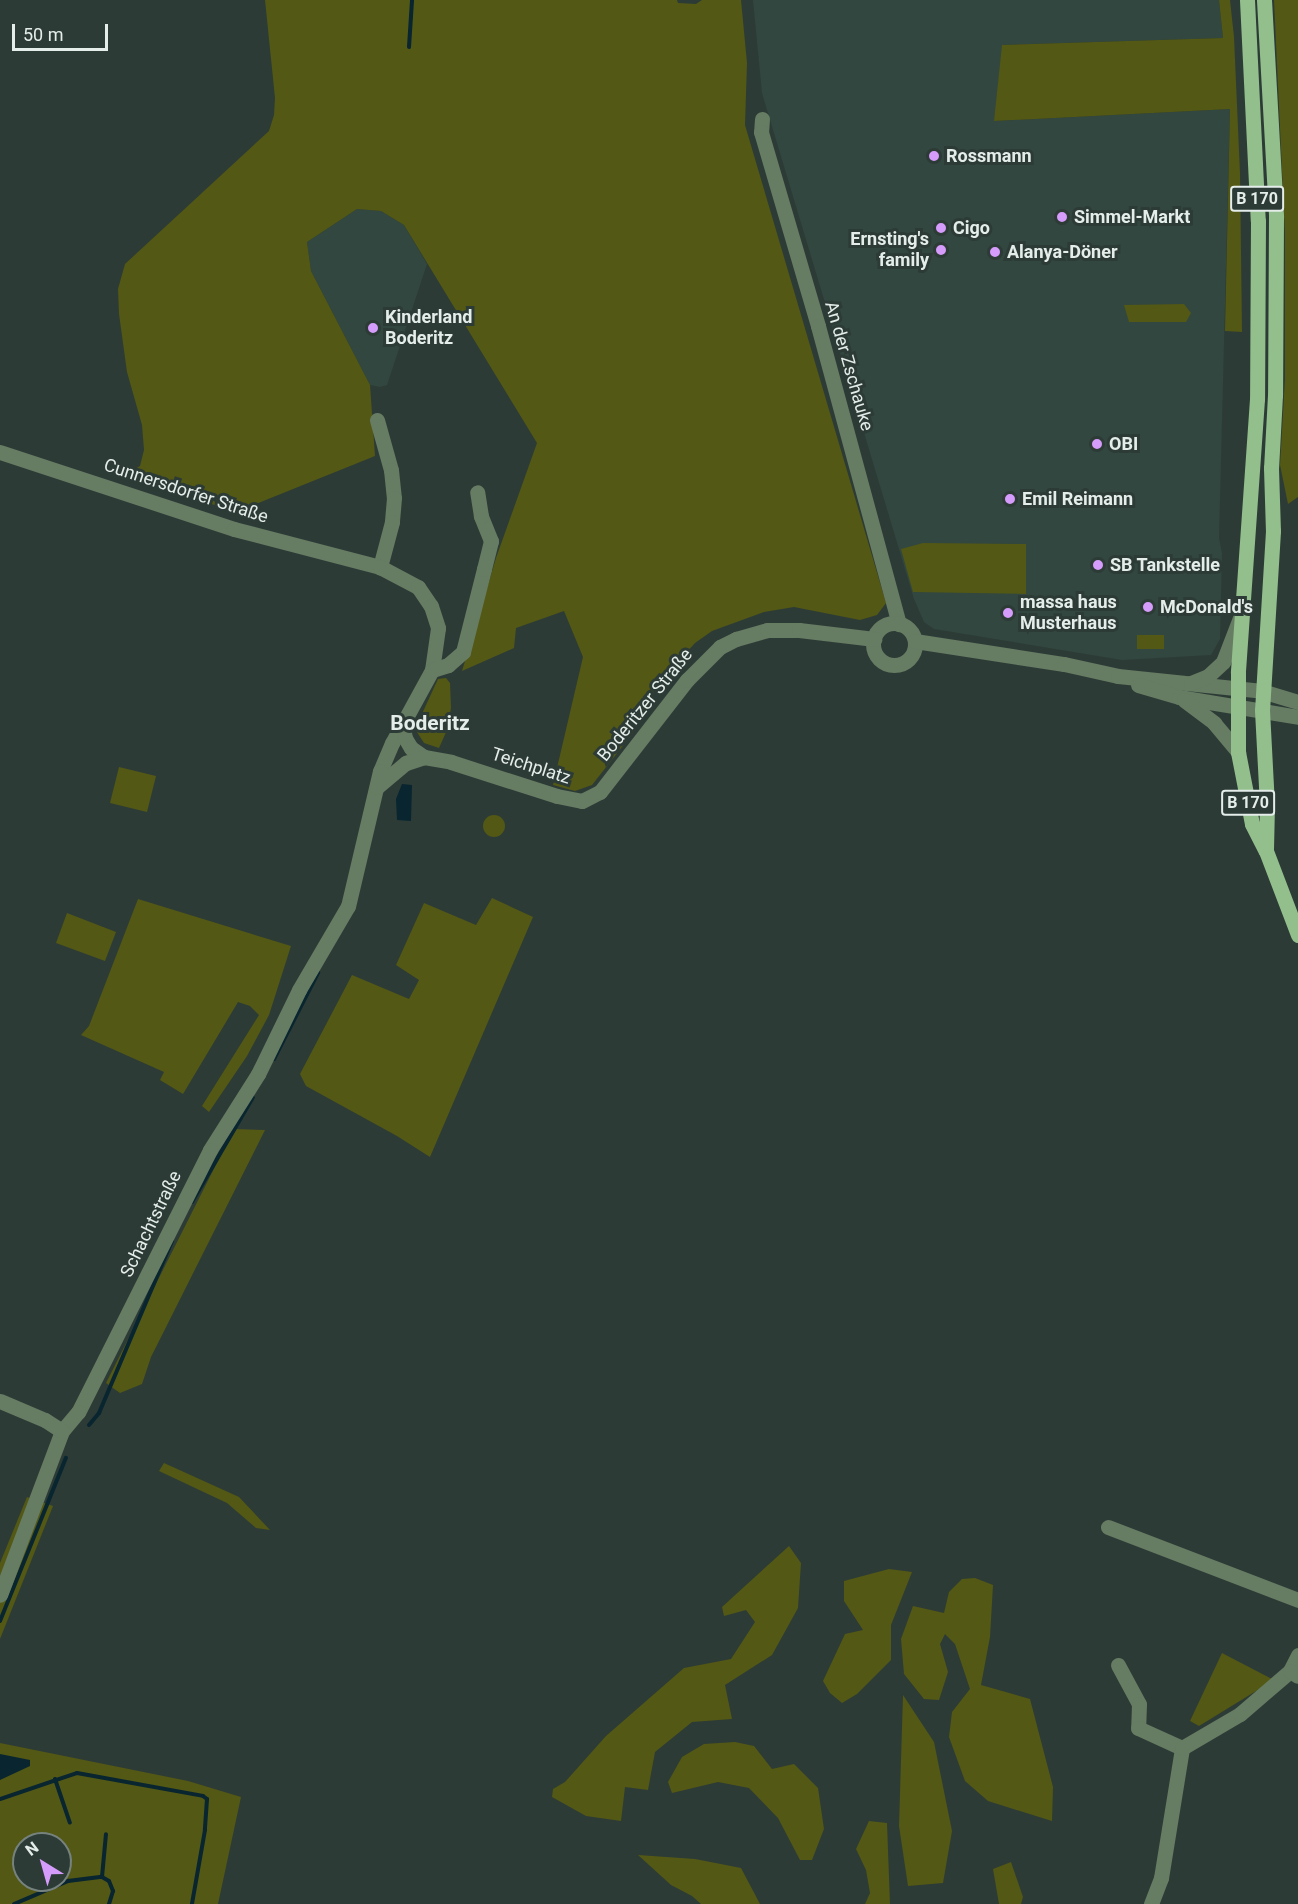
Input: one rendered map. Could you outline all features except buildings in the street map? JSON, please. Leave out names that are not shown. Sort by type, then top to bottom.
[{"type":"main road","name":"B 170","points":[[1247,0],[1258,221],[1257,399],[1243,609],[1238,752],[1252,824],[1266,851],[1298,935]]},
{"type":"main road","name":"B 170","points":[[1264,0],[1276,217],[1271,468],[1274,531],[1262,710],[1267,806],[1266,851]]},
{"type":"street","name":"An der Zschauke","points":[[762,119],[761,132],[821,337],[899,624]]},
{"type":"street","points":[[377,420],[391,470],[394,498],[392,522],[380,567],[418,587],[430,606],[438,628],[432,670],[385,756],[377,787]]},
{"type":"street","name":"Cunnersdorfer Straße","points":[[0,452],[234,529],[380,567]]},
{"type":"street","points":[[432,670],[448,665],[463,652],[484,569],[491,541],[481,516],[477,492]]},
{"type":"street","points":[[1184,690],[1208,676],[1223,662],[1243,609]]},
{"type":"street","points":[[899,624],[912,633],[915,641],[910,657],[896,665],[881,660],[876,654],[874,639],[883,627],[899,624]]},
{"type":"street","name":"Boderitzer Straße","points":[[592,798],[600,792],[687,680],[708,658],[728,643],[767,630],[799,630],[874,639]]},
{"type":"street","points":[[915,641],[1064,664],[1118,676],[1143,687],[1263,691],[1298,702]]},
{"type":"street","points":[[1184,690],[1239,707],[1298,717]]},
{"type":"street","points":[[1184,690],[1238,752]]},
{"type":"street","points":[[403,726],[405,738],[411,748],[424,757]]},
{"type":"street","points":[[377,787],[406,763],[424,757]]},
{"type":"street","name":"Teichplatz","points":[[424,757],[498,775],[573,800],[592,798]]},
{"type":"street","name":"Schachtstraße","points":[[0,1595],[62,1431],[83,1401],[210,1149],[258,1074],[299,990],[348,906],[377,787]]},
{"type":"street","points":[[0,1401],[45,1420],[62,1431]]},
{"type":"street","points":[[1108,1527],[1298,1599]]},
{"type":"street","points":[[1182,1748],[1240,1714],[1294,1673],[1298,1655]]},
{"type":"street","points":[[1118,1665],[1139,1704],[1138,1728],[1182,1748]]},
{"type":"street","points":[[1151,1904],[1161,1878],[1182,1748]]},
{"type":"shaded area","points":[[753,0],[1219,0],[1223,38],[1003,45],[995,121],[1230,109],[1219,538],[1222,553],[1220,639],[1211,655],[1122,660],[934,629],[924,622],[914,599],[762,93]]},
{"type":"shaded area","name":"Kinderland Boderitz","points":[[357,209],[381,211],[404,225],[427,264],[387,385],[380,387],[370,385],[311,271],[307,242]]},
{"type":"green space","points":[[265,0],[677,0],[678,3],[696,4],[702,0],[741,0],[747,63],[745,125],[886,603],[877,615],[860,620],[794,607],[764,612],[712,631],[695,643],[674,666],[633,724],[637,728],[592,785],[575,791],[553,785],[583,657],[564,611],[516,628],[514,648],[462,671],[496,558],[537,443],[404,225],[381,211],[357,209],[307,242],[311,271],[370,385],[375,456],[236,512],[101,468],[131,471],[140,466],[144,450],[142,425],[127,372],[119,314],[118,289],[125,264],[269,131],[274,115],[275,98]]},
{"type":"green space","points":[[1219,0],[1230,0],[1234,37],[1240,173],[1242,332],[1225,331],[1230,109],[994,121],[1002,45],[1223,38]]},
{"type":"green space","points":[[1274,0],[1298,0],[1298,497],[1288,504],[1280,465],[1285,379],[1285,234]]},
{"type":"green space","points":[[1184,304],[1191,313],[1186,322],[1129,322],[1124,305]]},
{"type":"green space","points":[[923,543],[1026,544],[1026,594],[913,592],[901,549]]},
{"type":"green space","points":[[1137,635],[1164,635],[1164,649],[1137,649]]},
{"type":"green space","points":[[446,678],[450,683],[451,708],[447,730],[439,748],[424,743],[415,729],[438,679]]},
{"type":"green space","points":[[119,767],[156,776],[147,812],[110,803]]},
{"type":"green space","points":[[494,815],[502,818],[505,826],[502,834],[494,837],[486,834],[483,826],[486,818]]},
{"type":"green space","points":[[492,898],[533,917],[430,1157],[397,1136],[306,1086],[300,1074],[352,975],[409,999],[419,980],[396,965],[424,903],[476,925]]},
{"type":"green space","points":[[138,899],[291,946],[269,1015],[247,1056],[209,1112],[202,1106],[259,1015],[250,1006],[238,1002],[183,1094],[160,1080],[164,1072],[81,1035],[89,1026]]},
{"type":"green space","points":[[67,913],[116,932],[105,961],[56,943]]},
{"type":"green space","points":[[234,1129],[265,1130],[151,1357],[142,1384],[120,1393],[106,1383]]},
{"type":"green space","points":[[164,1463],[239,1497],[270,1530],[256,1528],[227,1503],[159,1471]]},
{"type":"green space","points":[[27,1497],[53,1506],[0,1639],[0,1563]]},
{"type":"green space","points":[[789,1546],[801,1563],[798,1608],[772,1655],[725,1685],[732,1719],[692,1722],[655,1752],[648,1790],[625,1787],[621,1821],[586,1816],[552,1797],[553,1789],[565,1782],[606,1736],[684,1668],[731,1659],[755,1622],[746,1610],[724,1616],[722,1607]]},
{"type":"green space","points":[[889,1569],[912,1572],[891,1625],[891,1660],[857,1694],[842,1703],[830,1693],[823,1681],[845,1634],[863,1630],[844,1601],[844,1581]]},
{"type":"green space","points":[[975,1578],[993,1585],[990,1637],[981,1685],[1030,1699],[1053,1787],[1052,1821],[988,1801],[965,1781],[949,1737],[952,1712],[970,1689],[955,1644],[945,1634],[940,1644],[948,1672],[939,1700],[924,1699],[904,1674],[901,1639],[913,1606],[944,1613],[949,1592],[962,1579]]},
{"type":"green space","points":[[1222,1653],[1274,1680],[1199,1726],[1190,1721]]},
{"type":"green space","points":[[903,1695],[934,1742],[952,1831],[943,1883],[908,1886],[899,1826]]},
{"type":"green space","points":[[735,1742],[754,1746],[772,1769],[794,1764],[818,1788],[824,1829],[812,1860],[800,1860],[778,1818],[749,1788],[718,1782],[672,1793],[668,1782],[682,1757],[704,1744]]},
{"type":"green space","points":[[0,1743],[188,1781],[241,1797],[218,1904],[0,1904]]},
{"type":"green space","points":[[869,1821],[887,1823],[890,1904],[865,1904],[870,1893],[866,1870],[856,1849]]},
{"type":"green space","points":[[638,1855],[695,1859],[741,1868],[760,1904],[701,1904],[692,1896],[671,1885]]},
{"type":"green space","points":[[1011,1862],[1023,1897],[1021,1904],[999,1904],[993,1869]]},
{"type":"water","points":[[402,784],[412,785],[411,821],[397,820],[396,799]]},
{"type":"water","points":[[0,1754],[30,1760],[30,1766],[0,1780]]},
{"type":"waterway","points":[[409,47],[412,0]]},
{"type":"waterway","points":[[274,1059],[318,973]]},
{"type":"waterway","points":[[192,1202],[253,1097]]},
{"type":"waterway","points":[[89,1425],[99,1413],[172,1241]]},
{"type":"waterway","points":[[0,1621],[66,1458]]},
{"type":"waterway","points":[[0,1799],[77,1773],[203,1796],[207,1799],[205,1830],[192,1904]]},
{"type":"waterway","points":[[55,1779],[70,1823]]},
{"type":"waterway","points":[[102,1877],[106,1834]]},
{"type":"waterway","points":[[14,1904],[68,1881],[102,1877],[109,1881],[113,1891],[109,1904]]},
{"type":"place","name":"Rossmann","points":[[934,156]]},
{"type":"place","name":"Simmel-Markt","points":[[1062,217]]},
{"type":"place","name":"Cigo","points":[[941,228]]},
{"type":"place","name":"Ernsting's family","points":[[941,250]]},
{"type":"place","name":"Alanya-Döner","points":[[995,252]]},
{"type":"place","name":"Kinderland Boderitz","points":[[373,328]]},
{"type":"place","name":"OBI","points":[[1097,444]]},
{"type":"place","name":"Emil Reimann","points":[[1010,499]]},
{"type":"place","name":"SB Tankstelle","points":[[1098,565]]},
{"type":"place","name":"McDonald's","points":[[1148,607]]},
{"type":"place","name":"massa haus Musterhaus","points":[[1008,613]]},
{"type":"district","name":"Boderitz","points":[[430,723]]}]
